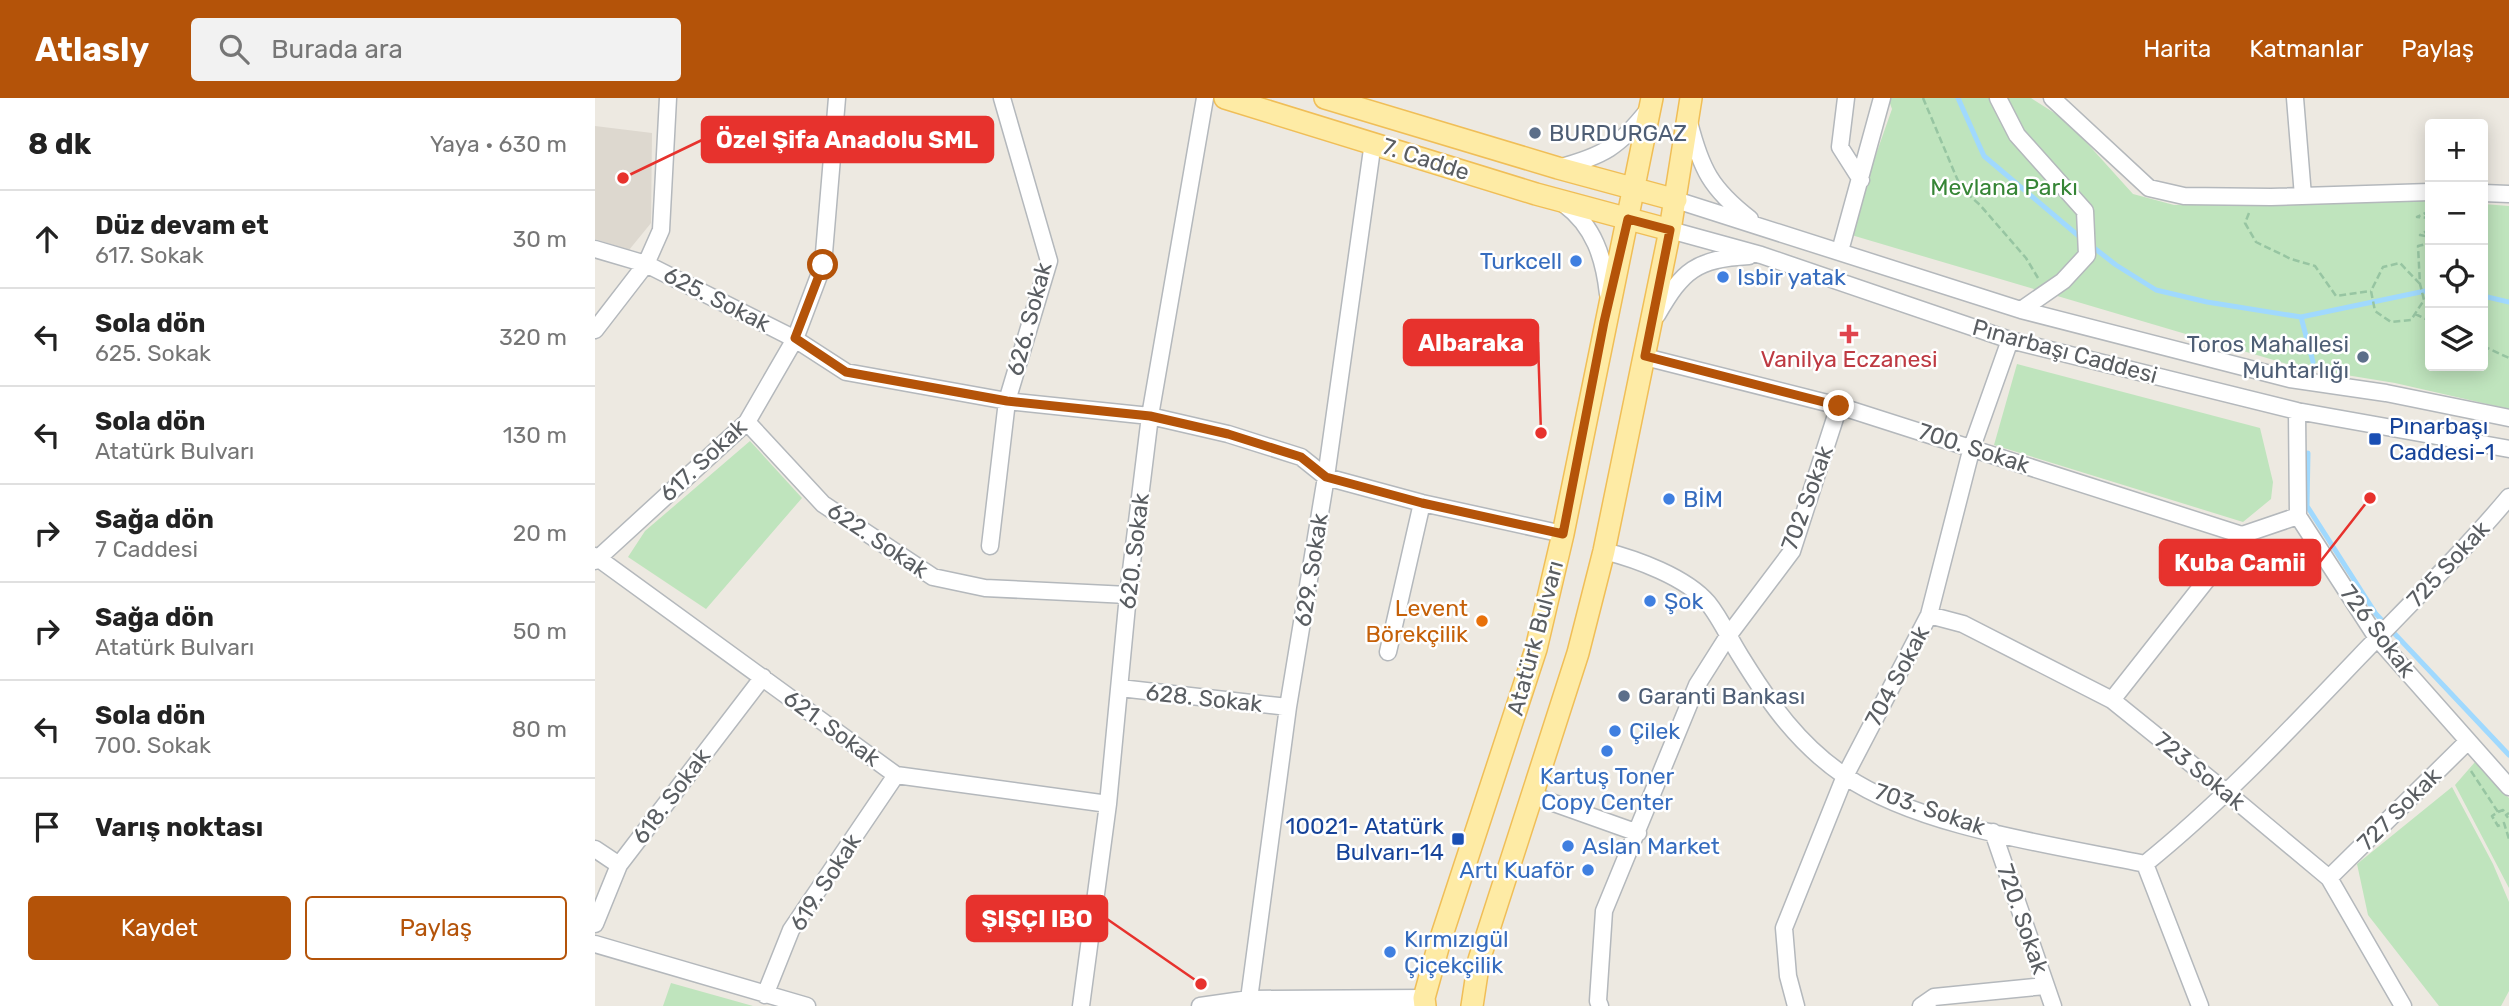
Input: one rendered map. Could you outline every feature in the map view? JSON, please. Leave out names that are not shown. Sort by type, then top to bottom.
[{"type":"main road","name":"7. Cadde","points":[[1225,98],[1559,200],[1670,230]]},
{"type":"main road","name":"7. Cadde","points":[[1325,98],[1380,106],[1558,168],[1676,200]]},
{"type":"main road","name":"Atatürk Bulvarı","points":[[1424,1002],[1439,944],[1536,649],[1563,534],[1652,101]]},
{"type":"main road","name":"Atatürk Bulvarı","points":[[1472,1006],[1479,960],[1578,653],[1604,551],[1676,200],[1690,109]]},
{"type":"street","points":[[595,330],[646,264],[661,230],[668,98]]},
{"type":"street","name":"617. Sokak","points":[[596,558],[747,422],[795,338],[823,265],[837,98]]},
{"type":"street","name":"626. Sokak","points":[[991,546],[1007,401],[1049,261],[1002,98]]},
{"type":"street","name":"620. Sokak","points":[[1081,1006],[1108,804],[1128,595],[1150,416],[1205,98]]},
{"type":"street","points":[[1846,98],[1840,147],[1861,180]]},
{"type":"street","points":[[1840,251],[1882,98]]},
{"type":"street","points":[[1998,98],[2017,135],[2085,211],[2087,256],[2063,281],[2021,310]]},
{"type":"street","points":[[2052,98],[2150,188],[2184,196],[2255,197],[2425,192]]},
{"type":"street","points":[[2295,98],[2304,195]]},
{"type":"street","points":[[1558,168],[1593,159],[1612,147],[1636,125],[1652,101]]},
{"type":"street","points":[[1690,109],[1696,148],[1713,184],[1722,196],[1757,225]]},
{"type":"street","name":"629. Sokak","points":[[1249,999],[1289,707],[1326,477],[1373,142]]},
{"type":"street","points":[[2488,193],[2509,194]]},
{"type":"street","points":[[1559,200],[1575,212],[1593,238],[1601,254],[1609,300]]},
{"type":"street","name":"Pınarbaşı Caddesi","points":[[1676,200],[2021,310],[2290,379],[2386,393],[2509,418]]},
{"type":"street","name":"Pınarbaşı Caddesi","points":[[1670,230],[1761,256],[2010,340],[2297,411],[2509,449]]},
{"type":"street","name":"625. Sokak","points":[[595,249],[646,264],[795,338],[846,372],[1007,401],[1150,416],[1228,434],[1301,457],[1326,477],[1422,503],[1563,534]]},
{"type":"street","points":[[1652,323],[1672,290],[1691,269],[1724,259],[1761,256]]},
{"type":"street","name":"704 Sokak","points":[[1796,1006],[1788,976],[1784,928],[1845,776],[1929,615],[1972,447],[2010,340]]},
{"type":"street","name":"700. Sokak","points":[[1645,356],[1839,406],[2242,535]]},
{"type":"street","name":"702 Sokak","points":[[1600,1006],[1598,1001],[1604,911],[1697,685],[1728,636],[1792,551],[1839,406]]},
{"type":"street","points":[[2112,700],[2242,535],[2298,516],[2297,411]]},
{"type":"street","name":"622. Sokak","points":[[747,422],[823,504],[933,578],[985,588],[1128,595]]},
{"type":"street","name":"725 Sokak","points":[[2145,864],[2174,841],[2259,762],[2472,541],[2509,498]]},
{"type":"street","points":[[1388,652],[1422,503]]},
{"type":"street","name":"726 Sokak","points":[[2298,516],[2463,746],[2509,787]]},
{"type":"street","name":"703. Sokak","points":[[1604,551],[1654,568],[1684,584],[1707,602],[1760,689],[1790,730],[1845,776],[1888,800],[1939,817],[1993,832],[2145,864]]},
{"type":"street","name":"621. Sokak","points":[[596,558],[896,775],[1108,804]]},
{"type":"street","name":"723 Sokak","points":[[1929,615],[1963,624],[2112,700],[2226,792],[2329,878],[2403,1006]]},
{"type":"street","name":"618. Sokak","points":[[595,924],[619,865],[762,677]]},
{"type":"street","name":"628. Sokak","points":[[1120,688],[1289,707]]},
{"type":"street","name":"727 Sokak","points":[[2329,878],[2463,746]]},
{"type":"street","name":"619. Sokak","points":[[765,995],[791,930],[896,775]]},
{"type":"street","points":[[1534,796],[1638,833]]},
{"type":"street","name":"720. Sokak","points":[[1993,832],[2053,1006]]},
{"type":"street","points":[[595,849],[619,865]]},
{"type":"street","points":[[2145,864],[2200,1006]]},
{"type":"street","points":[[595,944],[807,1006]]},
{"type":"street","points":[[1921,1006],[1934,997],[2045,986]]},
{"type":"street","points":[[1200,1006],[1249,999],[1424,1002]]},
{"type":"path","points":[[1923,98],[1961,188],[1980,205],[2026,258],[2040,283]]},
{"type":"path","points":[[2255,197],[2245,223],[2256,242],[2315,267],[2336,296],[2371,290]]},
{"type":"path","points":[[2420,284],[2400,263],[2383,267],[2371,290],[2375,312],[2391,321],[2411,320],[2424,300],[2420,284],[2418,246],[2425,244]]},
{"type":"path","points":[[2415,314],[2425,319]]},
{"type":"path","points":[[2488,348],[2509,358]]},
{"type":"path","points":[[2463,746],[2498,813]]},
{"type":"path","points":[[2503,810],[2507,814],[2509,819],[2498,826],[2492,816],[2503,810]]},
{"type":"path","points":[[2504,823],[2509,839]]},
{"type":"shaded area","points":[[595,126],[652,133],[651,223],[629,250],[595,239]]},
{"type":"green space","name":"Mevlana Parkı","points":[[1888,98],[2031,98],[2067,121],[2133,194],[2174,205],[2425,201],[2425,371],[2488,371],[2488,204],[2509,206],[2509,409],[2395,383],[2297,367],[1848,234],[1892,109]]},
{"type":"green space","points":[[2017,364],[2260,428],[2273,482],[2271,499],[2243,522],[1994,445]]},
{"type":"green space","points":[[750,441],[802,498],[706,609],[628,557],[645,531]]},
{"type":"green space","points":[[2475,762],[2509,798],[2509,888],[2455,785]]},
{"type":"green space","points":[[2452,787],[2493,864],[2509,902],[2509,991],[2501,1006],[2439,1006],[2368,915],[2357,864]]},
{"type":"green space","points":[[671,983],[753,1006],[663,1006]]},
{"type":"waterway","points":[[1958,98],[1984,156],[2081,238]]},
{"type":"waterway","points":[[2089,244],[2156,290],[2207,302],[2301,317],[2425,291]]},
{"type":"waterway","points":[[2488,297],[2509,302]]},
{"type":"waterway","points":[[2301,317],[2313,362]]},
{"type":"waterway","points":[[2308,453],[2307,506],[2376,614],[2509,755]]},
{"type":"place","name":"BURDURGAZ","points":[[1535,133]]},
{"type":"place","name":"Özel Şifa Anadolu SML","points":[[623,178]]},
{"type":"place","name":"Turkcell","points":[[1576,261]]},
{"type":"place","name":"Isbir yatak","points":[[1723,277]]},
{"type":"place","name":"Vanilya Eczanesi","points":[[1849,334]]},
{"type":"place","name":"Toros Mahallesi Muhtarlığı","points":[[2363,357]]},
{"type":"place","name":"Albaraka","points":[[1541,433]]},
{"type":"place","name":"Pınarbaşı Caddesi-1","points":[[2375,439]]},
{"type":"place","name":"Kuba Camii","points":[[2370,498]]},
{"type":"place","name":"BİM","points":[[1669,499]]},
{"type":"place","name":"Şok","points":[[1650,601]]},
{"type":"place","name":"Levent Börekçilik","points":[[1482,621]]},
{"type":"place","name":"Garanti Bankası","points":[[1624,696]]},
{"type":"place","name":"Çilek","points":[[1615,731]]},
{"type":"place","name":"Kartuş Toner Copy Center","points":[[1607,751]]},
{"type":"place","name":"10021- Atatürk Bulvarı-14","points":[[1458,839]]},
{"type":"place","name":"Aslan Market","points":[[1568,846]]},
{"type":"place","name":"Artı Kuaför","points":[[1588,870]]},
{"type":"place","name":"Kırmızıgül Çiçekçilik","points":[[1390,952]]},
{"type":"place","name":"ŞIŞÇI IBO","points":[[1201,984]]},
{"type":"route","points":[[823,265],[795,338],[846,372],[1007,401],[1150,416],[1228,434],[1301,457],[1326,477],[1422,503],[1563,534],[1604,322],[1628,219],[1670,230],[1645,356],[1839,406]]}]
